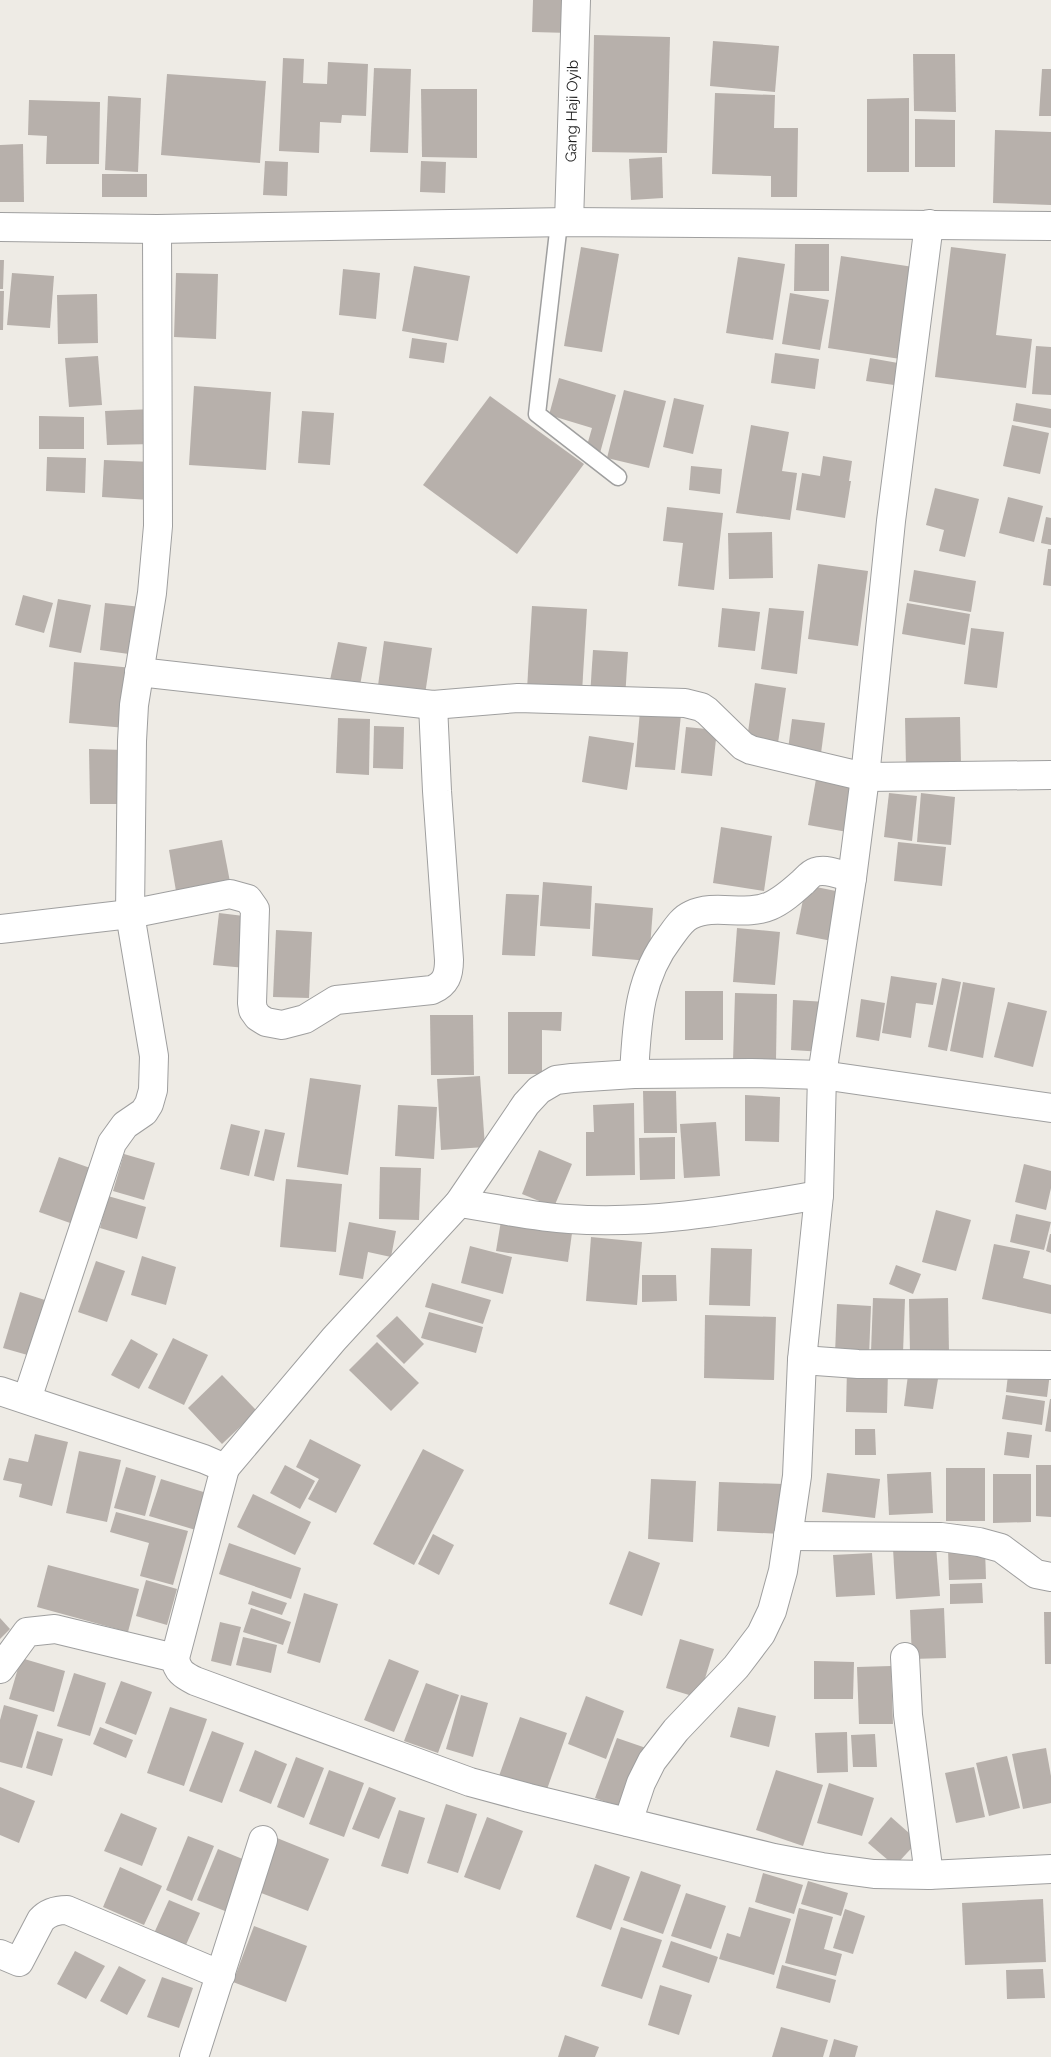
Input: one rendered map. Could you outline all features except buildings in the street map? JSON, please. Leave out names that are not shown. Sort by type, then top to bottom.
[{"type":"street","name":"Gang Haji Oyib","points":[[564,222],[576,0]]},
{"type":"street","points":[[0,227],[156,229],[564,222],[1051,226]]},
{"type":"street","points":[[628,1822],[641,1783],[652,1761],[676,1730],[736,1667],[761,1634],[772,1611],[783,1571],[797,1476],[802,1360],[819,1195],[822,1074],[852,878],[865,777],[891,521],[929,224]]},
{"type":"street","points":[[27,1399],[112,1143],[125,1125],[144,1112],[151,1099],[154,1056],[130,914],[132,740],[138,672],[152,593],[158,526],[156,229]]},
{"type":"street","points":[[138,672],[433,705],[518,698],[685,703],[701,706],[707,710],[743,746],[750,750],[865,777],[1051,775]]},
{"type":"street","points":[[0,929],[130,914],[230,894],[248,899],[255,909],[253,1010],[258,1017],[266,1022],[274,1025],[305,1019],[336,1000],[432,990],[441,987],[447,979],[449,960],[433,705]]},
{"type":"street","points":[[634,1074],[641,999],[646,979],[654,960],[680,924],[691,915],[708,911],[756,911],[771,906],[814,872],[830,872],[852,878]]},
{"type":"street","points":[[1051,1108],[822,1074],[634,1074],[556,1080],[539,1090],[526,1104],[459,1202],[334,1339],[225,1468],[175,1658],[180,1672],[195,1681],[424,1766],[470,1782],[520,1796],[822,1867],[874,1874],[929,1875],[1051,1869]]},
{"type":"street","points":[[459,1202],[568,1219],[643,1220],[737,1209],[819,1195]]},
{"type":"street","points":[[802,1360],[858,1364],[1051,1365]]},
{"type":"street","points":[[0,1391],[204,1459],[225,1468]]},
{"type":"street","points":[[788,1536],[941,1537],[979,1542],[1001,1548],[1036,1574],[1051,1577]]},
{"type":"street","points":[[0,1669],[27,1632],[55,1629],[175,1658]]},
{"type":"street","points":[[905,1657],[908,1715],[929,1875]]},
{"type":"street","points":[[194,2057],[263,1840]]},
{"type":"street","points":[[0,1954],[18,1962],[45,1915],[67,1910],[221,1975]]},
{"type":"lane","points":[[564,222],[537,414],[618,477]]}]
